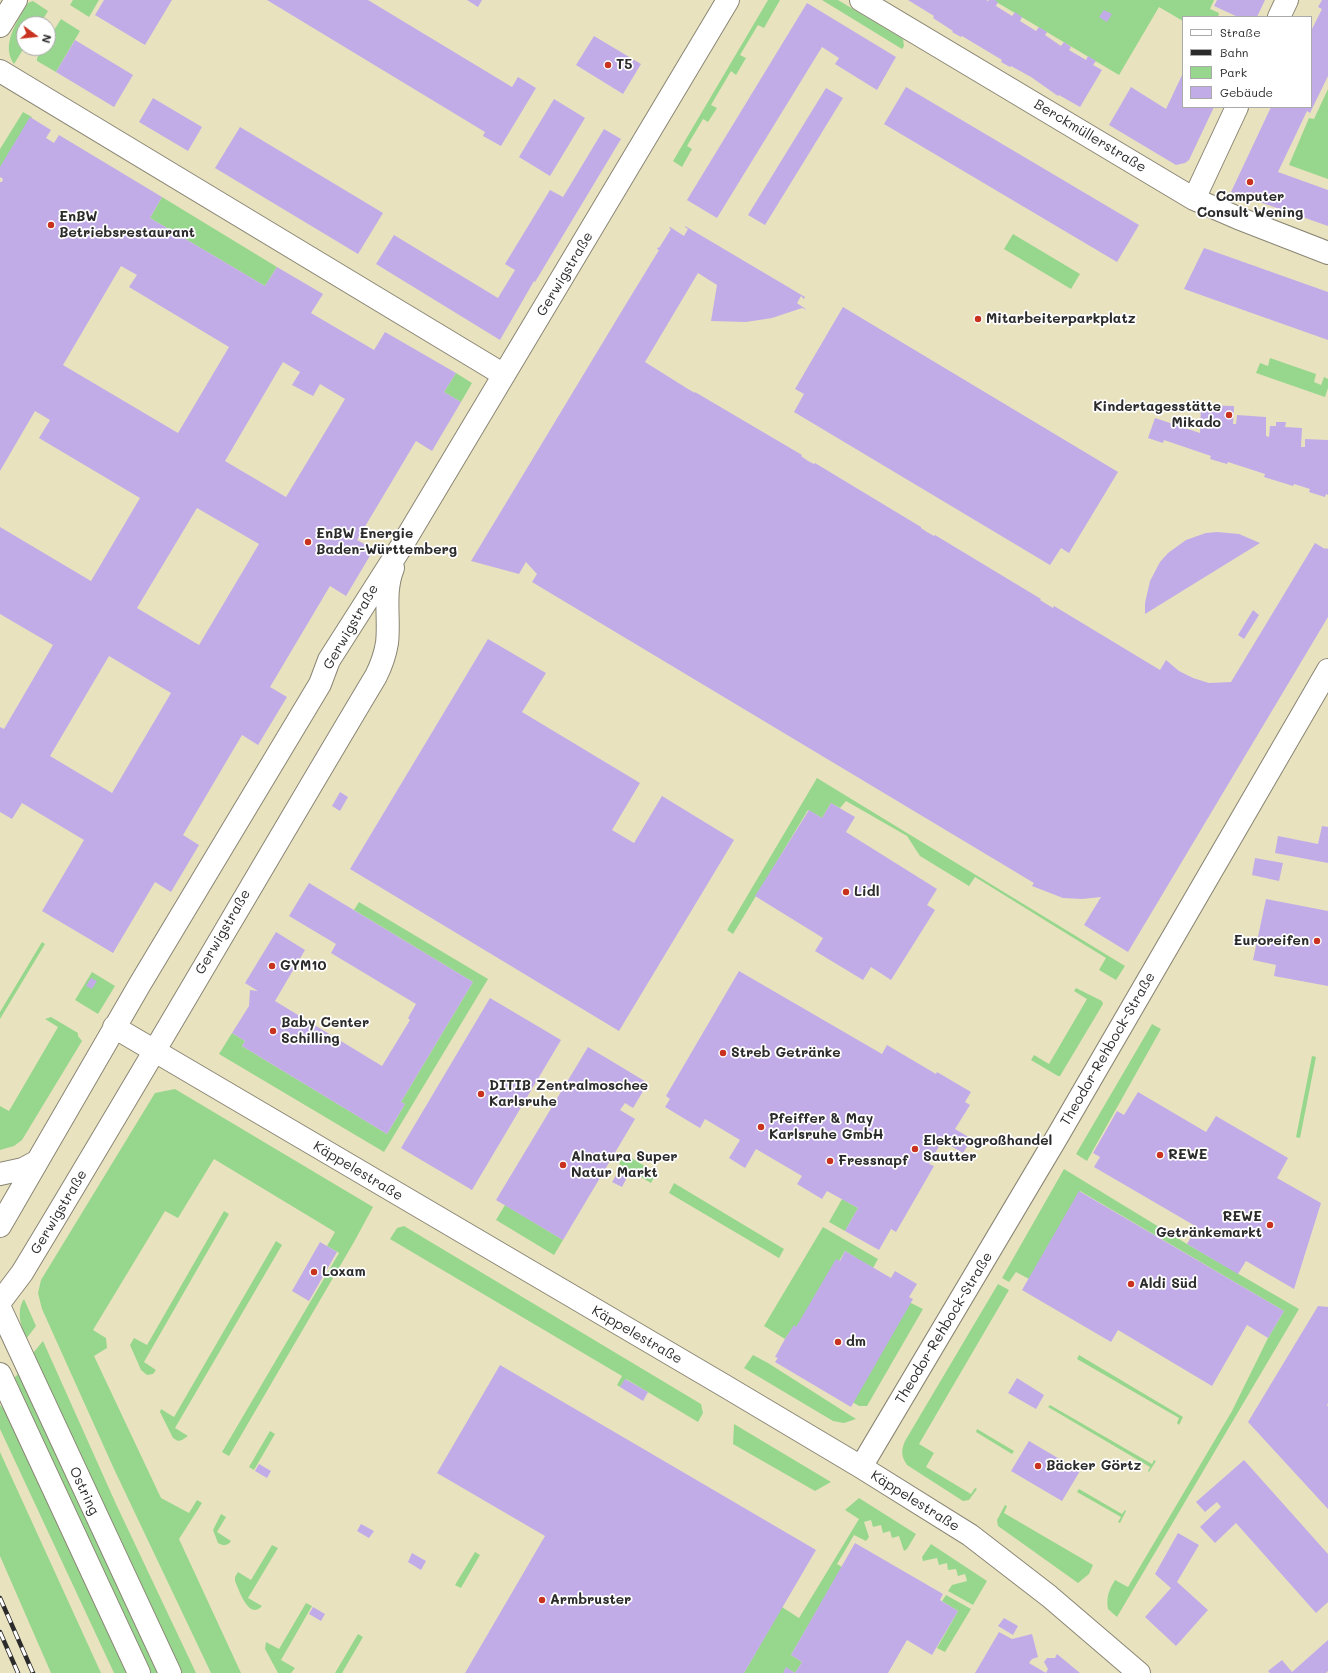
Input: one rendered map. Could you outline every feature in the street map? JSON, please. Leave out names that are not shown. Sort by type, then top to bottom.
[{"type":"street","points":[[0,26],[16,0]]},
{"type":"street","name":"Gerwigstraße","points":[[0,1226],[114,1027],[320,684],[329,660],[401,547],[728,0]]},
{"type":"street","name":"Berckmüllerstraße","points":[[862,0],[1194,199],[1238,218],[1328,252]]},
{"type":"street","points":[[1279,16],[1286,0]]},
{"type":"street","points":[[0,70],[504,375]]},
{"type":"street","points":[[1194,199],[1237,108]]},
{"type":"street","name":"Gerwigstraße","points":[[0,1302],[22,1273],[376,676],[382,661],[386,644],[386,593],[388,579],[401,547]]},
{"type":"street","name":"Theodor-Rehbock-Straße","points":[[861,1467],[1057,1138],[1328,670]]},
{"type":"street","name":"Käppelestraße","points":[[114,1027],[861,1467],[970,1535],[999,1556],[1079,1621],[1139,1673]]},
{"type":"street","points":[[0,1174],[23,1169],[36,1162]]},
{"type":"street","name":"Ostring","points":[[0,1308],[170,1673]]},
{"type":"street","name":"Ostring","points":[[0,1374],[139,1673]]},
{"type":"green space","points":[[73,0],[99,0],[89,17],[70,5]]},
{"type":"green space","points":[[768,0],[780,0],[764,28],[758,25],[740,55],[746,58],[736,75],[731,71],[711,105],[717,108],[708,122],[703,119],[687,146],[692,149],[682,167],[673,161]]},
{"type":"green space","points":[[822,0],[838,0],[903,39],[904,46],[902,49]]},
{"type":"green space","points":[[993,0],[1214,0],[1210,9],[1219,13],[1218,16],[1182,16],[1182,20],[1159,7],[1119,75]]},
{"type":"green space","points":[[33,1],[48,11],[45,16],[21,16],[28,3]]},
{"type":"green space","points":[[61,19],[80,31],[56,72],[37,61],[37,58],[38,56],[56,56],[56,27]]},
{"type":"green space","points":[[16,23],[16,56],[19,56],[14,64],[10,57],[9,49]]},
{"type":"green space","points":[[1328,89],[1328,179],[1289,165],[1309,118],[1314,119]]},
{"type":"green space","points":[[23,112],[32,117],[0,171],[0,149]]},
{"type":"green space","points":[[162,197],[277,267],[265,286],[150,218]]},
{"type":"green space","points":[[1013,234],[1080,274],[1071,289],[1004,249]]},
{"type":"green space","points":[[1270,358],[1316,374],[1314,382],[1321,385],[1324,377],[1328,379],[1328,388],[1325,397],[1256,373],[1260,363],[1268,366]]},
{"type":"green space","points":[[456,373],[472,383],[461,402],[444,392]]},
{"type":"green space","points":[[817,778],[1125,966],[1116,980],[1099,970],[1106,958],[975,877],[969,886],[920,856],[907,836],[846,801],[840,808],[831,803],[822,818],[808,810],[733,934],[727,930]]},
{"type":"green space","points":[[359,902],[488,979],[384,1152],[219,1054],[232,1033],[245,1041],[242,1046],[387,1134],[405,1104],[401,1102],[473,982],[354,910]]},
{"type":"green space","points":[[42,942],[45,944],[0,1019],[0,1012]]},
{"type":"green space","points":[[92,972],[115,986],[98,1014],[75,1000]]},
{"type":"green space","points":[[1076,988],[1102,1001],[1103,1004],[1060,1076],[1058,1076],[1031,1060],[1034,1055],[1049,1064],[1087,999],[1074,991]]},
{"type":"green space","points":[[51,1017],[78,1033],[78,1036],[82,1041],[22,1140],[14,1146],[0,1150],[0,1106],[9,1111],[58,1027],[45,1019]]},
{"type":"green space","points":[[1152,1024],[1161,1029],[1087,1161],[1076,1154]]},
{"type":"green space","points":[[1312,1056],[1316,1057],[1300,1138],[1296,1137]]},
{"type":"green space","points":[[175,1089],[373,1207],[229,1456],[222,1452],[339,1253],[327,1246],[335,1232],[214,1159],[178,1218],[165,1211],[93,1330],[106,1338],[107,1348],[94,1356],[161,1498],[189,1513],[197,1500],[202,1503],[179,1539],[241,1673],[211,1673],[114,1469],[42,1309],[38,1293],[41,1280],[155,1093]]},
{"type":"green space","points":[[625,1154],[656,1173],[651,1183],[619,1164]]},
{"type":"green space","points":[[1064,1169],[1187,1244],[1299,1309],[1117,1617],[1108,1609],[1107,1605],[1110,1590],[1115,1580],[1128,1587],[1232,1411],[1268,1338],[1284,1311],[1080,1191],[1029,1279],[1016,1272],[1009,1282],[1002,1278]]},
{"type":"green space","points":[[674,1183],[784,1249],[779,1258],[669,1193]]},
{"type":"green space","points":[[842,1199],[858,1208],[845,1231],[829,1222]]},
{"type":"green space","points":[[505,1205],[563,1240],[554,1255],[496,1220]]},
{"type":"green space","points":[[224,1211],[229,1214],[144,1362],[156,1370],[153,1374],[147,1375],[141,1370],[130,1345],[134,1338],[147,1345]]},
{"type":"green space","points":[[404,1226],[701,1404],[703,1413],[698,1422],[626,1379],[620,1387],[617,1385],[622,1376],[390,1239],[397,1228]]},
{"type":"green space","points":[[823,1227],[878,1259],[873,1268],[845,1251],[800,1329],[794,1326],[785,1339],[764,1326]]},
{"type":"green space","points":[[276,1241],[282,1245],[175,1428],[188,1436],[178,1441],[173,1438],[160,1412],[161,1409],[174,1417]]},
{"type":"green space","points":[[998,1284],[1009,1290],[919,1444],[934,1453],[926,1467],[971,1494],[975,1488],[977,1489],[969,1500],[963,1501],[907,1465],[902,1451],[905,1441]]},
{"type":"green space","points":[[24,1299],[36,1326],[26,1339],[21,1324],[20,1314],[20,1308]]},
{"type":"green space","points":[[907,1301],[923,1309],[867,1406],[859,1406],[849,1400]]},
{"type":"green space","points":[[43,1341],[116,1504],[196,1673],[182,1673],[33,1353]]},
{"type":"green space","points":[[753,1355],[856,1419],[844,1423],[833,1421],[744,1368]]},
{"type":"green space","points":[[1079,1355],[1183,1417],[1179,1425],[1177,1423],[1179,1418],[1077,1359]]},
{"type":"green space","points":[[19,1373],[160,1673],[151,1673],[13,1379]]},
{"type":"green space","points":[[0,1405],[7,1412],[128,1673],[114,1673],[0,1429]]},
{"type":"green space","points":[[1050,1405],[1152,1464],[1154,1460],[1156,1461],[1149,1472],[1150,1467],[1048,1407]]},
{"type":"green space","points":[[734,1424],[831,1482],[815,1491],[733,1444]]},
{"type":"green space","points":[[977,1429],[1014,1451],[1012,1454],[976,1432]]},
{"type":"green space","points":[[270,1431],[275,1434],[254,1470],[249,1467]]},
{"type":"green space","points":[[0,1452],[101,1673],[51,1673],[0,1556]]},
{"type":"green space","points":[[1079,1489],[1122,1514],[1125,1510],[1126,1511],[1120,1523],[1118,1522],[1121,1517],[1077,1492]]},
{"type":"green space","points":[[859,1498],[916,1534],[907,1549],[904,1551],[899,1536],[892,1538],[890,1531],[883,1533],[881,1525],[873,1527],[871,1520],[864,1522],[869,1537],[866,1541],[854,1535],[837,1564],[842,1567],[791,1655],[802,1662],[795,1673],[786,1668],[783,1673],[744,1673],[782,1607],[799,1618],[859,1519],[845,1510]]},
{"type":"green space","points":[[1005,1505],[1007,1506],[1004,1513],[1093,1565],[1089,1574],[1078,1583],[998,1526],[997,1520]]},
{"type":"green space","points":[[221,1514],[226,1517],[217,1532],[231,1541],[225,1545],[218,1543],[213,1530]]},
{"type":"green space","points":[[931,1544],[987,1581],[973,1605],[948,1591],[952,1585],[967,1581],[965,1574],[958,1576],[956,1569],[948,1570],[947,1563],[939,1565],[937,1558],[923,1561],[922,1557]]},
{"type":"green space","points":[[272,1545],[278,1548],[248,1598],[262,1606],[257,1610],[253,1610],[242,1597],[235,1581],[235,1577],[238,1572],[251,1580]]},
{"type":"green space","points":[[475,1552],[480,1555],[461,1588],[455,1585]]},
{"type":"green space","points":[[946,1595],[971,1609],[945,1652],[937,1648],[958,1611],[942,1601]]},
{"type":"green space","points":[[306,1603],[312,1606],[281,1660],[295,1668],[291,1673],[278,1673],[265,1649],[266,1642],[279,1649]]},
{"type":"green space","points":[[358,1634],[363,1637],[342,1673],[335,1673]]},
{"type":"building","points":[[104,0],[172,0],[145,45],[95,15]]},
{"type":"building","points":[[267,0],[368,0],[512,87],[518,77],[536,88],[501,146],[483,136],[485,132]]},
{"type":"building","points":[[467,0],[482,0],[478,7]]},
{"type":"building","points":[[908,0],[995,0],[998,2],[996,6],[1012,16],[1015,12],[1022,17],[1020,21],[1036,31],[1039,27],[1047,32],[1045,35],[1061,46],[1064,42],[1071,47],[1069,50],[1086,60],[1088,56],[1096,61],[1093,65],[1102,70],[1080,107],[1059,95],[1058,96],[1031,77],[1001,62],[1002,60],[962,36],[961,37],[952,32],[953,31],[933,18],[934,16]]},
{"type":"building","points":[[1217,0],[1265,0],[1257,16],[1236,16],[1214,6]]},
{"type":"building","points":[[1322,0],[1328,0],[1328,76],[1310,113],[1307,111],[1278,172],[1328,190],[1328,226],[1231,192],[1271,108],[1312,108],[1312,29],[1322,9],[1318,7]]},
{"type":"building","points":[[807,3],[896,57],[877,90],[835,64],[839,58],[822,47],[717,218],[687,200]]},
{"type":"building","points":[[1104,10],[1112,14],[1107,22],[1099,17]]},
{"type":"building","name":"T5","points":[[594,36],[641,64],[623,94],[576,65]]},
{"type":"building","points":[[75,40],[133,75],[114,107],[56,72]]},
{"type":"building","points":[[1182,75],[1182,108],[1214,108],[1189,160],[1185,163],[1176,165],[1109,125],[1131,87],[1166,109]]},
{"type":"building","points":[[906,87],[1139,225],[1117,262],[884,124]]},
{"type":"building","points":[[826,88],[843,98],[765,225],[748,215]]},
{"type":"building","points":[[153,98],[202,127],[188,151],[139,122]]},
{"type":"building","points":[[554,99],[585,118],[550,176],[519,157]]},
{"type":"building","name":"EnBW Energie Baden-Württemberg","points":[[30,117],[51,130],[46,138],[54,143],[59,135],[162,197],[150,218],[265,286],[277,267],[323,294],[311,313],[374,350],[385,332],[456,373],[444,392],[461,402],[432,451],[416,441],[357,540],[374,549],[346,596],[330,586],[270,687],[287,697],[258,745],[242,735],[183,835],[199,845],[171,892],[155,882],[113,953],[42,911],[84,840],[22,803],[12,819],[0,812],[0,727],[4,729],[53,645],[0,614],[0,527],[91,581],[140,498],[39,438],[50,420],[35,411],[0,471],[0,182],[2,182],[3,179],[0,177],[0,167]],"holes":[[[121,266],[137,275],[129,287],[229,347],[178,433],[63,365]],[[283,362],[300,372],[292,385],[313,396],[320,384],[345,399],[286,497],[225,461]],[[197,508],[259,544],[199,645],[137,608]],[[109,656],[171,693],[112,793],[50,756]]]},
{"type":"building","points":[[240,127],[383,213],[358,254],[215,168]]},
{"type":"building","points":[[604,129],[621,139],[535,282],[534,281],[500,340],[376,264],[394,235],[498,298],[515,270],[505,264],[550,190],[563,197]]},
{"type":"building","points":[[685,226],[805,297],[804,299],[801,296],[797,303],[807,310],[802,308],[772,318],[746,322],[711,321],[717,285],[698,273],[645,362],[688,389],[802,455],[801,456],[808,461],[814,464],[815,463],[927,532],[934,536],[935,535],[1041,599],[1040,600],[1053,608],[1054,606],[1160,670],[1166,660],[1179,671],[1193,678],[1209,683],[1231,682],[1315,543],[1325,549],[1328,549],[1328,617],[1128,952],[1084,925],[1101,897],[1082,899],[1063,898],[1032,886],[1034,883],[532,582],[537,574],[526,562],[519,574],[471,561],[659,250],[657,249],[658,247],[659,248],[671,229],[669,228],[670,227],[684,236],[688,229]]},
{"type":"building","points":[[1204,248],[1328,292],[1328,340],[1184,289]]},
{"type":"building","points":[[843,307],[1118,472],[1069,553],[1061,548],[1050,565],[794,412],[804,394],[795,389]]},
{"type":"building","points":[[1201,405],[1234,406],[1233,424],[1236,424],[1237,415],[1266,417],[1266,436],[1269,437],[1270,426],[1276,426],[1276,422],[1286,422],[1285,427],[1302,428],[1301,447],[1305,447],[1305,439],[1328,440],[1328,495],[1326,494],[1325,497],[1309,492],[1310,489],[1294,484],[1293,486],[1264,477],[1265,474],[1228,462],[1227,464],[1210,459],[1211,456],[1164,440],[1163,443],[1148,438],[1155,418],[1200,433]]},
{"type":"building","points":[[1217,532],[1239,534],[1260,543],[1145,614],[1145,603],[1150,581],[1160,562],[1168,553],[1186,540],[1206,533]]},
{"type":"building","points":[[1253,610],[1259,615],[1244,639],[1238,635]]},
{"type":"building","points":[[488,639],[546,673],[522,712],[640,783],[612,830],[634,843],[662,796],[734,840],[619,1031],[350,869]]},
{"type":"building","points":[[340,792],[348,797],[340,811],[332,806]]},
{"type":"building","name":"Lidl","points":[[831,803],[855,817],[846,832],[937,889],[927,905],[935,910],[891,980],[871,967],[863,980],[815,951],[823,938],[755,896],[809,810],[822,818]]},
{"type":"building","points":[[1322,826],[1328,827],[1328,863],[1275,853],[1278,836],[1318,844]]},
{"type":"building","points":[[1255,858],[1283,863],[1279,881],[1252,875]]},
{"type":"building","points":[[309,883],[473,982],[401,1102],[405,1104],[387,1134],[242,1046],[245,1041],[232,1033],[249,1006],[250,990],[258,991],[245,983],[276,932],[305,950],[275,1001],[382,1066],[410,1020],[408,1018],[416,1004],[331,953],[336,944],[289,916]]},
{"type":"building","points":[[1266,899],[1328,911],[1328,986],[1274,976],[1276,965],[1253,960]]},
{"type":"building","points":[[739,971],[882,1054],[887,1045],[936,1074],[937,1072],[971,1092],[965,1102],[970,1105],[955,1129],[972,1139],[963,1153],[942,1141],[929,1164],[934,1166],[896,1232],[891,1229],[879,1250],[845,1231],[858,1208],[827,1191],[822,1199],[797,1184],[802,1176],[756,1149],[745,1168],[729,1158],[740,1140],[705,1119],[700,1128],[665,1107],[670,1099],[666,1096]]},
{"type":"building","points":[[91,978],[97,981],[92,989],[86,986]]},
{"type":"building","name":"DITIB Zentralmoschee Karlsruhe","points":[[490,998],[561,1040],[472,1190],[401,1148]]},
{"type":"building","points":[[588,1047],[648,1083],[633,1108],[625,1103],[620,1110],[635,1119],[563,1240],[496,1200]]},
{"type":"building","points":[[1138,1092],[1206,1132],[1216,1116],[1288,1158],[1277,1178],[1321,1203],[1294,1289],[1246,1261],[1238,1274],[1187,1244],[1197,1227],[1094,1167],[1100,1157],[1093,1153],[1117,1111],[1124,1115]]},
{"type":"building","points":[[621,1167],[630,1172],[622,1187],[612,1182]]},
{"type":"building","name":"Aldi Süd","points":[[1079,1191],[1284,1311],[1268,1338],[1247,1325],[1212,1386],[1118,1330],[1111,1342],[1022,1290]]},
{"type":"building","points":[[320,1242],[337,1252],[309,1301],[292,1291]]},
{"type":"building","points":[[845,1251],[891,1278],[895,1271],[917,1284],[909,1297],[913,1299],[851,1407],[775,1362],[778,1358],[775,1357],[785,1339],[794,1325],[796,1327],[836,1259],[840,1261]]},
{"type":"building","points":[[1318,1306],[1328,1307],[1328,1509],[1248,1422]]},
{"type":"building","points":[[500,1365],[816,1550],[744,1673],[465,1673],[545,1536],[437,1473]]},
{"type":"building","points":[[1017,1378],[1044,1395],[1036,1409],[1008,1393]]},
{"type":"building","points":[[625,1379],[648,1392],[643,1401],[620,1387]]},
{"type":"building","points":[[1029,1441],[1080,1471],[1062,1501],[1011,1471]]},
{"type":"building","points":[[1244,1460],[1328,1554],[1328,1602],[1316,1613],[1236,1523],[1215,1543],[1200,1527],[1221,1507],[1217,1502],[1205,1512],[1196,1502]]},
{"type":"building","points":[[259,1464],[271,1471],[267,1478],[255,1471]]},
{"type":"building","points":[[361,1524],[374,1531],[369,1538],[357,1531]]},
{"type":"building","points":[[1178,1533],[1199,1545],[1177,1582],[1208,1610],[1176,1646],[1145,1617],[1171,1588],[1155,1574]]},
{"type":"building","points":[[855,1543],[943,1594],[940,1600],[958,1611],[932,1655],[907,1640],[888,1673],[795,1673],[802,1662],[791,1655]]},
{"type":"building","points":[[412,1553],[426,1561],[421,1570],[408,1562]]},
{"type":"building","points":[[313,1607],[325,1614],[321,1621],[309,1614]]},
{"type":"building","points":[[1004,1618],[1018,1626],[1013,1635],[998,1626]]},
{"type":"building","points":[[999,1632],[1012,1639],[1032,1634],[1038,1657],[1032,1659],[1029,1663],[1046,1673],[975,1673]]},
{"type":"building","points":[[1328,1640],[1328,1671],[1326,1673],[1270,1673],[1268,1671],[1282,1660],[1292,1672]]},
{"type":"building","points":[[1057,1654],[1080,1673],[1046,1673],[1048,1669],[1044,1662],[1047,1658],[1055,1658]]},
{"type":"building","points":[[786,1667],[795,1673],[783,1673]]},
{"type":"railway","points":[[0,1598],[33,1673]]},
{"type":"railway","points":[[0,1632],[18,1673]]},
{"type":"place","name":"T5","points":[[608,65]]},
{"type":"place","name":"Computer Consult Wening","points":[[1250,182]]},
{"type":"place","name":"EnBW Betriebsrestaurant","points":[[51,225]]},
{"type":"place","name":"Mitarbeiterparkplatz","points":[[978,319]]},
{"type":"place","name":"Kindertagesstätte Mikado","points":[[1229,415]]},
{"type":"place","name":"EnBW Energie Baden-Württemberg","points":[[308,542]]},
{"type":"place","name":"Lidl","points":[[846,892]]},
{"type":"place","name":"Euroreifen","points":[[1317,941]]},
{"type":"place","name":"GYM10","points":[[272,966]]},
{"type":"place","name":"Baby Center Schilling","points":[[273,1031]]},
{"type":"place","name":"Streb Getränke","points":[[723,1053]]},
{"type":"place","name":"DITIB Zentralmoschee Karlsruhe","points":[[481,1094]]},
{"type":"place","name":"Pfeiffer & May Karlsruhe GmbH","points":[[761,1127]]},
{"type":"place","name":"Elektrogroßhandel Sautter","points":[[915,1149]]},
{"type":"place","name":"REWE","points":[[1160,1155]]},
{"type":"place","name":"Fressnapf","points":[[830,1161]]},
{"type":"place","name":"Alnatura Super Natur Markt","points":[[563,1165]]},
{"type":"place","name":"REWE Getränkemarkt","points":[[1270,1225]]},
{"type":"place","name":"Loxam","points":[[314,1272]]},
{"type":"place","name":"Aldi Süd","points":[[1131,1284]]},
{"type":"place","name":"dm","points":[[838,1342]]},
{"type":"place","name":"Bäcker Görtz","points":[[1038,1466]]},
{"type":"place","name":"Armbruster","points":[[542,1600]]}]
